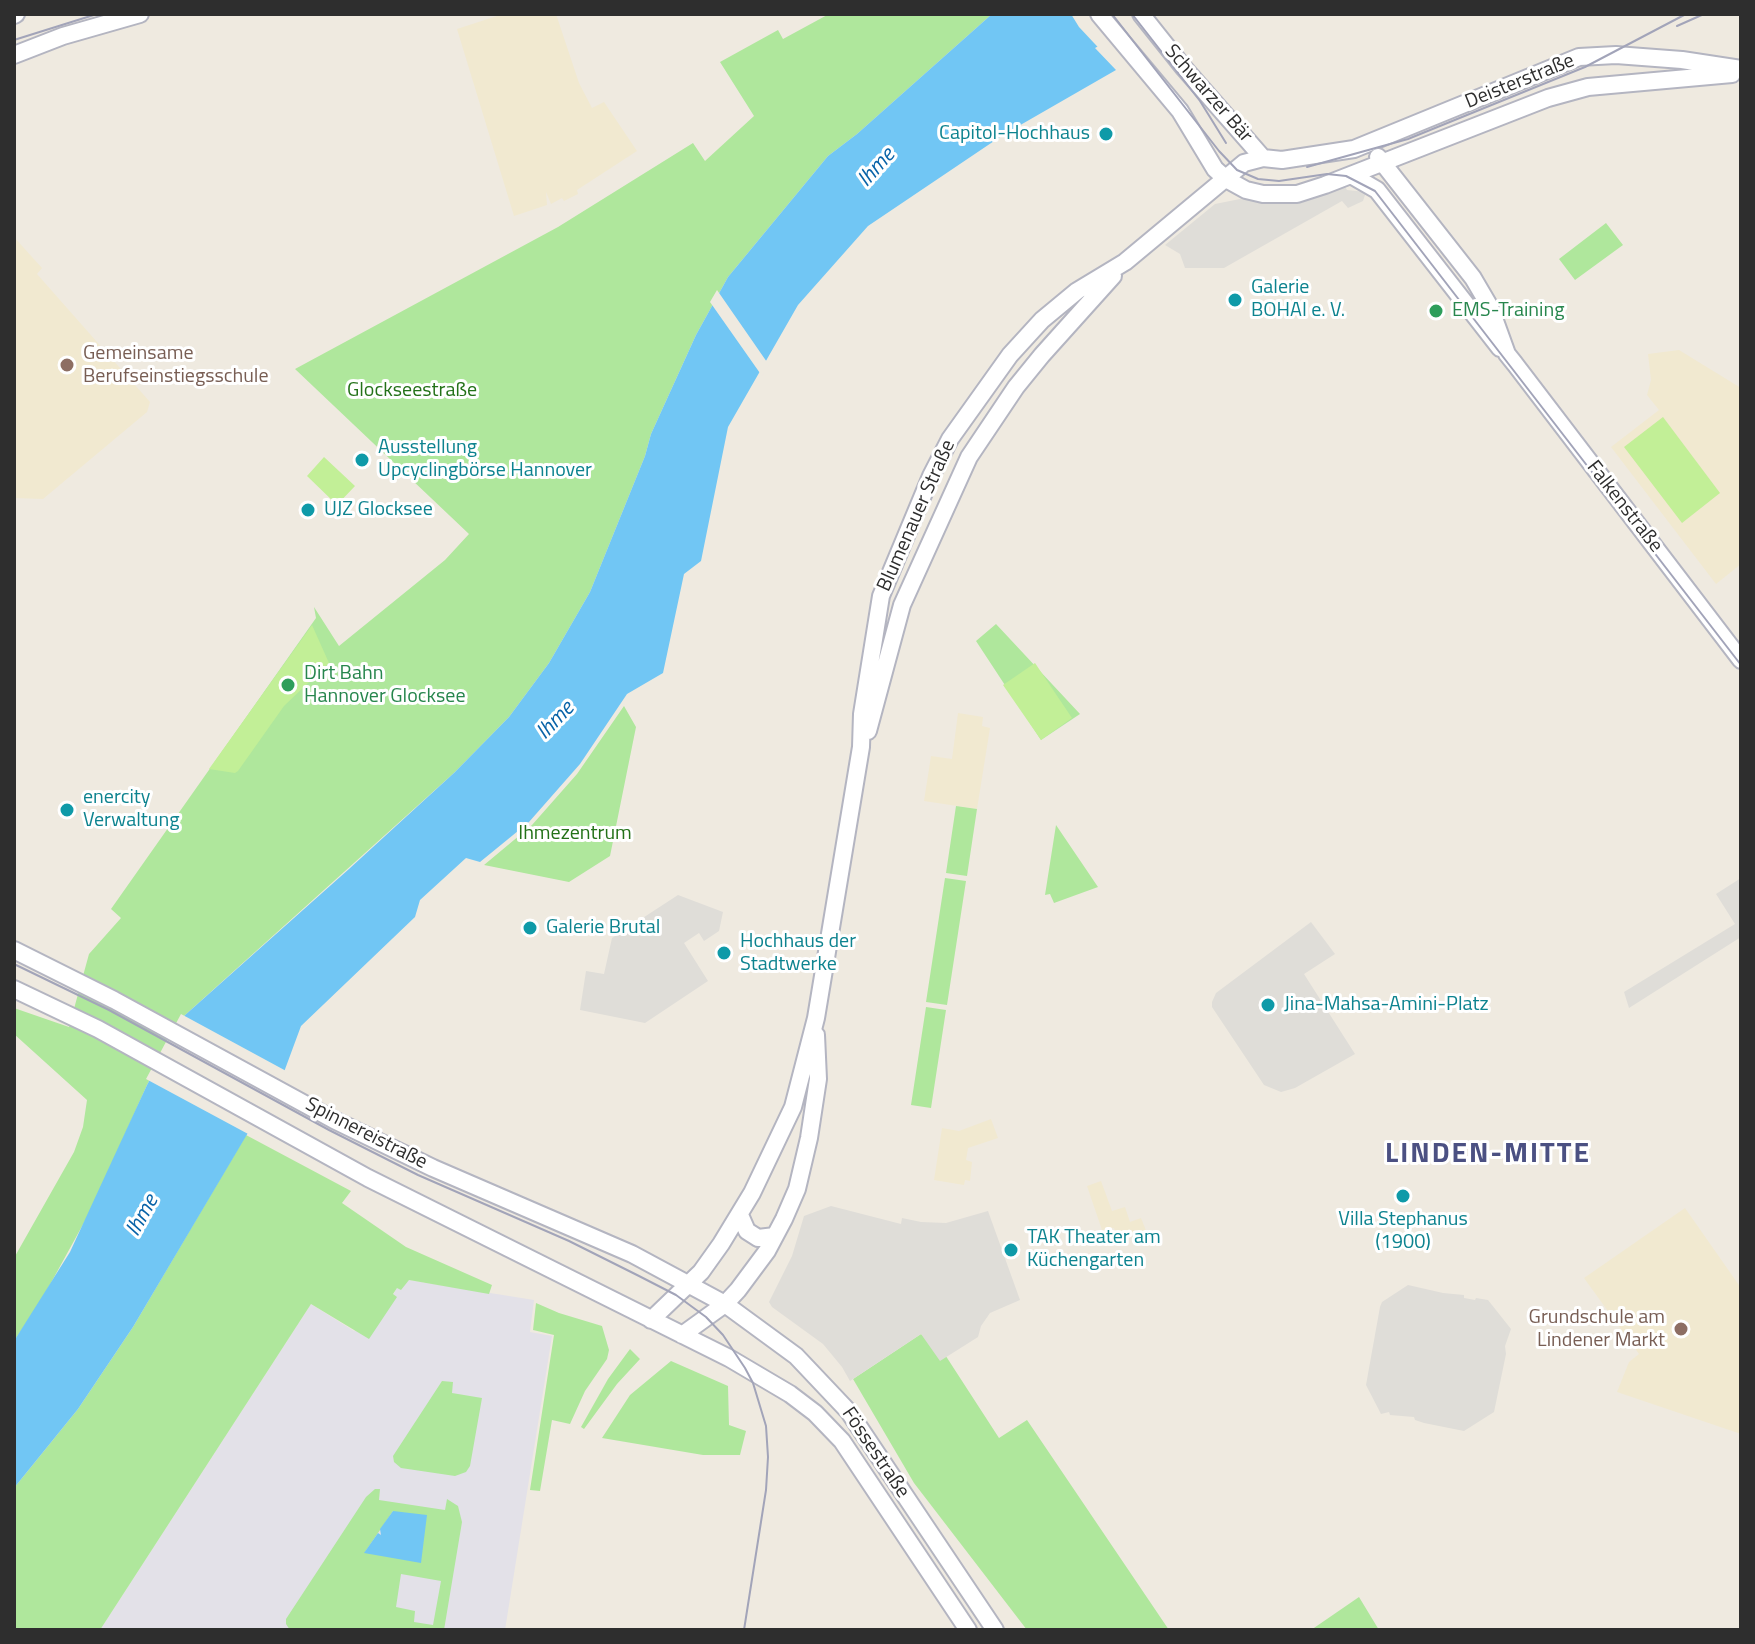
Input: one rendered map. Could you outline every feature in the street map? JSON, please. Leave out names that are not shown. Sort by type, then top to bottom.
[{"type":"street","points":[[14,55],[63,36],[140,14]]},
{"type":"street","name":"Schwarzer Bär","points":[[1099,14],[1180,111],[1208,159],[1226,179],[1244,163],[1263,158],[1282,160],[1354,149]]},
{"type":"street","name":"Schwarzer Bär","points":[[1141,14],[1263,158]]},
{"type":"street","name":"Deisterstraße","points":[[1354,149],[1579,57],[1616,55],[1682,60],[1741,72]]},
{"type":"street","name":"Deisterstraße","points":[[1356,173],[1548,98],[1588,87],[1741,72]]},
{"type":"street","points":[[1354,149],[1368,152],[1384,161]]},
{"type":"street","name":"Falkenstraße","points":[[1384,161],[1473,278],[1490,307],[1507,354]]},
{"type":"street","points":[[1226,179],[1246,190],[1280,195],[1297,194],[1356,173]]},
{"type":"street","name":"Falkenstraße","points":[[1356,173],[1377,190],[1507,354],[1741,660]]},
{"type":"street","name":"Blumenauer Straße","points":[[651,1320],[701,1272],[740,1215],[793,1107],[816,1018],[861,747],[862,714],[881,596],[931,476],[950,439],[1010,355],[1042,320],[1077,291],[1125,262],[1226,179]]},
{"type":"street","name":"Blumenauer Straße","points":[[861,747],[870,727],[902,605],[969,457],[1016,387],[1125,262]]},
{"type":"street","name":"Spinnereistraße","points":[[14,950],[114,1000],[334,1120],[433,1168],[632,1254],[725,1304]]},
{"type":"street","name":"Spinnereistraße","points":[[14,989],[98,1029],[368,1178],[682,1335]]},
{"type":"street","name":"Blumenauer Straße","points":[[682,1335],[725,1304],[749,1276],[775,1236],[797,1189],[818,1079],[816,1018]]},
{"type":"street","points":[[740,1215],[747,1231],[758,1238],[775,1236]]},
{"type":"street","name":"Fössestraße","points":[[725,1304],[796,1356],[849,1412],[995,1630]]},
{"type":"street","name":"Fössestraße","points":[[682,1335],[790,1394],[815,1413],[842,1441],[968,1630]]},
{"type":"shaded area","points":[[503,14],[556,14],[579,83],[592,108],[604,102],[637,151],[577,190],[578,194],[551,204],[546,192],[547,205],[514,216],[457,29]]},
{"type":"shaded area","points":[[1344,185],[1347,190],[1366,192],[1363,201],[1348,208],[1342,201],[1224,268],[1185,268],[1180,254],[1165,245],[1215,204],[1245,198],[1265,202],[1301,202]]},
{"type":"shaded area","name":"Gemeinsame Berufseinstiegsschule","points":[[14,237],[42,268],[37,274],[150,402],[147,412],[43,499],[14,498]]},
{"type":"shaded area","points":[[1679,350],[1741,388],[1741,564],[1716,584],[1611,447],[1659,410],[1647,395],[1651,380],[1648,354]]},
{"type":"shaded area","points":[[958,713],[983,717],[982,726],[990,728],[977,809],[924,801],[931,756],[952,759]]},
{"type":"shaded area","points":[[1741,878],[1741,937],[1629,1008],[1624,992],[1735,924],[1716,894]]},
{"type":"shaded area","points":[[678,895],[723,912],[719,931],[704,941],[699,933],[684,943],[708,981],[645,1023],[580,1010],[586,971],[604,974],[612,938]]},
{"type":"shaded area","name":"Jina-Mahsa-Amini-Platz","points":[[1311,922],[1335,954],[1304,974],[1355,1054],[1295,1088],[1281,1092],[1264,1085],[1212,1007],[1212,1002],[1216,993]]},
{"type":"shaded area","points":[[991,1119],[998,1138],[968,1148],[966,1160],[972,1162],[970,1181],[965,1180],[964,1185],[934,1180],[942,1128],[959,1131]]},
{"type":"shaded area","points":[[1101,1181],[1112,1211],[1125,1207],[1130,1222],[1141,1218],[1147,1233],[1116,1234],[1114,1228],[1102,1230],[1087,1186]]},
{"type":"shaded area","points":[[831,1206],[901,1224],[902,1218],[946,1223],[988,1211],[1020,1300],[990,1313],[978,1337],[940,1361],[921,1334],[850,1381],[823,1344],[769,1302],[792,1256],[804,1216]]},
{"type":"shaded area","name":"Grundschule am Lindener Markt","points":[[1685,1208],[1741,1288],[1741,1434],[1617,1392],[1629,1362],[1639,1354],[1584,1278]]},
{"type":"shaded area","points":[[409,1280],[534,1300],[530,1332],[552,1336],[505,1630],[100,1630],[311,1304],[354,1331],[396,1297],[393,1295],[397,1288]]},
{"type":"shaded area","points":[[1408,1285],[1464,1295],[1464,1298],[1488,1300],[1511,1329],[1505,1346],[1494,1412],[1464,1431],[1424,1423],[1414,1417],[1390,1415],[1389,1412],[1381,1414],[1366,1385],[1382,1302]]},
{"type":"green space","name":"Glockseestraße","points":[[829,14],[992,14],[828,156],[728,277],[696,335],[651,434],[590,592],[549,663],[509,717],[455,772],[184,1016],[147,1085],[92,1208],[41,1301],[14,1341],[14,1258],[74,1152],[83,1127],[87,1100],[14,1034],[14,1008],[69,1027],[89,954],[121,918],[111,909],[316,618],[314,607],[339,646],[445,560],[469,534],[295,369],[558,227],[693,143],[705,161],[754,116],[720,62],[778,30],[783,39]]},
{"type":"green space","points":[[1606,223],[1623,245],[1575,280],[1559,259]]},
{"type":"green space","points":[[1663,417],[1720,493],[1682,523],[1624,447]]},
{"type":"green space","points":[[324,457],[355,486],[337,505],[307,476]]},
{"type":"green space","points":[[996,624],[1080,714],[1041,740],[976,641]]},
{"type":"green space","name":"Dirt Bahn Hannover Glocksee","points":[[312,625],[329,663],[284,706],[238,771],[209,769]]},
{"type":"green space","points":[[1035,663],[1072,718],[1041,740],[1003,685]]},
{"type":"green space","name":"Ihmezentrum","points":[[624,706],[636,727],[610,856],[569,882],[484,865],[532,825],[577,774]]},
{"type":"green space","points":[[956,806],[977,809],[967,876],[946,873]]},
{"type":"green space","points":[[1056,825],[1098,887],[1054,903],[1050,894],[1045,895]]},
{"type":"green space","points":[[945,878],[966,881],[947,1005],[926,1002]]},
{"type":"green space","points":[[926,1007],[946,1010],[931,1108],[911,1105]]},
{"type":"green space","points":[[246,1135],[351,1191],[342,1203],[406,1247],[492,1285],[489,1294],[409,1280],[401,1290],[397,1288],[393,1294],[397,1297],[369,1339],[311,1304],[100,1630],[14,1630],[14,1488],[78,1409],[133,1327]]},
{"type":"green space","points":[[536,1303],[602,1326],[609,1350],[607,1359],[585,1391],[570,1424],[552,1420],[540,1491],[530,1490],[554,1335],[533,1330]]},
{"type":"green space","points":[[921,1334],[940,1347],[999,1438],[1027,1420],[1169,1630],[1027,1630],[914,1483],[853,1379]]},
{"type":"green space","points":[[630,1349],[640,1359],[584,1429],[581,1427],[608,1379]]},
{"type":"green space","points":[[671,1361],[728,1386],[729,1425],[746,1431],[740,1455],[703,1455],[602,1438],[630,1395]]},
{"type":"green space","points":[[442,1381],[453,1382],[452,1393],[482,1398],[470,1466],[466,1472],[455,1476],[401,1468],[394,1462],[393,1456]]},
{"type":"green space","points":[[375,1489],[380,1489],[379,1500],[445,1510],[447,1499],[458,1506],[462,1522],[444,1630],[290,1630],[286,1624],[286,1619],[366,1497]],"holes":[[[393,1511],[420,1562],[365,1552]],[[401,1574],[441,1581],[433,1625],[414,1622],[415,1611],[396,1607]]]},
{"type":"green space","points":[[1359,1597],[1379,1630],[1311,1630]]},
{"type":"water","name":"Ihme","points":[[992,14],[1156,14],[1095,48],[1116,70],[1003,135],[868,226],[798,305],[728,427],[701,561],[684,574],[663,673],[627,694],[580,764],[529,822],[480,862],[466,858],[420,900],[415,917],[301,1026],[284,1072],[133,1327],[78,1409],[14,1488],[14,1341],[70,1252],[147,1085],[184,1016],[455,772],[509,717],[549,663],[590,592],[651,434],[696,335],[728,277],[828,156]]},
{"type":"water","points":[[393,1511],[427,1515],[421,1563],[364,1553],[378,1533],[381,1535],[380,1529]]},
{"type":"pier","points":[[1071,14],[1160,14],[1101,49],[1109,59]]},
{"type":"pier","points":[[717,290],[769,365],[762,376],[710,302]]},
{"type":"pier","points":[[181,1014],[288,1072],[250,1135],[146,1079]]},
{"type":"tram line","points":[[14,40],[97,14]]},
{"type":"tram line","points":[[1112,14],[1237,170],[1258,179],[1279,181],[1327,174],[1346,176],[1375,191],[1741,665]]},
{"type":"tram line","points":[[1132,14],[1200,101],[1226,143]]},
{"type":"tram line","points":[[1307,167],[1408,139],[1585,67],[1686,14]]},
{"type":"tram line","points":[[1677,26],[1704,14]]},
{"type":"tram line","points":[[14,964],[109,1010],[418,1175],[569,1241],[639,1276],[676,1295],[706,1317],[723,1335],[745,1368],[753,1383],[766,1426],[766,1490],[744,1630]]},
{"type":"place","name":"Capitol-Hochhaus","points":[[1106,134]]},
{"type":"place","name":"Galerie BOHAI e. V.","points":[[1235,300]]},
{"type":"place","name":"EMS-Training","points":[[1436,311]]},
{"type":"place","name":"Gemeinsame Berufseinstiegsschule","points":[[67,365]]},
{"type":"place","name":"Ausstellung Upcyclingbörse Hannover","points":[[362,460]]},
{"type":"place","name":"UJZ Glocksee","points":[[308,510]]},
{"type":"place","name":"Dirt Bahn Hannover Glocksee","points":[[288,685]]},
{"type":"place","name":"enercity Verwaltung","points":[[67,810]]},
{"type":"place","name":"Galerie Brutal","points":[[530,928]]},
{"type":"place","name":"Hochhaus der Stadtwerke","points":[[724,953]]},
{"type":"place","name":"Jina-Mahsa-Amini-Platz","points":[[1268,1005]]},
{"type":"place","name":"Villa Stephanus (1900)","points":[[1403,1196]]},
{"type":"place","name":"TAK Theater am Küchengarten","points":[[1011,1250]]},
{"type":"place","name":"Grundschule am Lindener Markt","points":[[1681,1329]]},
{"type":"district","name":"LINDEN-MITTE","points":[[1488,1155]]}]
